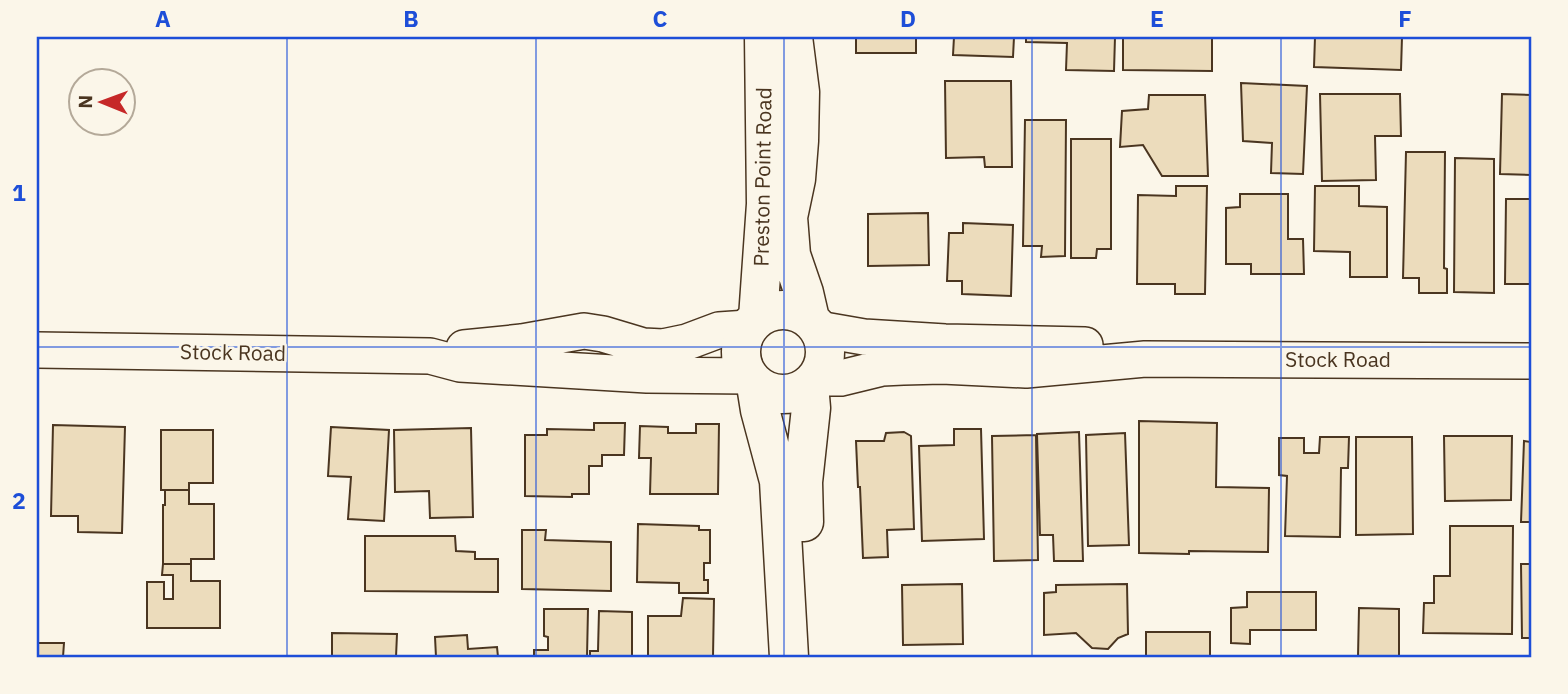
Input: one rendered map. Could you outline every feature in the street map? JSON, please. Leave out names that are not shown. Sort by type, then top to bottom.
[{"type":"main road","name":"Preston Point Road","points":[[753,323],[766,204],[764,37]]},
{"type":"main road","name":"Preston Point Road","points":[[793,37],[800,93],[799,141],[796,179],[788,217],[791,255],[814,324]]},
{"type":"main road","name":"Stock Road","points":[[753,323],[771,311],[784,309],[798,312],[814,324]]},
{"type":"main road","points":[[753,323],[742,341],[741,354],[743,366],[752,381],[779,481],[789,657]]},
{"type":"main road","points":[[810,657],[803,482],[813,382],[824,361],[825,351],[823,339],[814,324]]},
{"type":"main road","name":"Stock Road","points":[[752,381],[766,391],[777,394],[800,391],[813,382]]},
{"type":"street","name":"Stock Road","points":[[430,356],[462,348],[522,342],[584,331],[643,346],[663,347],[753,323]]},
{"type":"street","name":"Stock Road","points":[[814,324],[864,337],[945,342],[1119,345],[1145,359]]},
{"type":"street","name":"Stock Road","points":[[37,350],[430,356],[460,364],[752,381]]},
{"type":"street","name":"Stock Road","points":[[813,382],[903,367],[1026,370],[1145,359],[1531,360]]},
{"type":"building","points":[[856,37],[916,37],[916,53],[856,53]]},
{"type":"building","points":[[954,37],[1014,37],[1013,57],[953,55]]},
{"type":"building","points":[[1026,37],[1115,37],[1114,71],[1066,70],[1067,43],[1026,42]]},
{"type":"building","points":[[1123,37],[1212,37],[1212,71],[1123,70]]},
{"type":"building","points":[[1315,37],[1402,37],[1401,70],[1314,67]]},
{"type":"building","points":[[945,81],[1011,81],[1012,167],[985,167],[984,157],[946,158]]},
{"type":"building","points":[[1241,83],[1307,86],[1303,174],[1271,173],[1272,143],[1243,141]]},
{"type":"building","points":[[1320,94],[1400,94],[1401,136],[1375,136],[1376,180],[1322,181]]},
{"type":"building","points":[[1502,94],[1531,95],[1531,175],[1500,174]]},
{"type":"building","points":[[1149,95],[1205,95],[1208,176],[1162,176],[1143,145],[1120,147],[1122,111],[1148,109]]},
{"type":"building","points":[[1025,120],[1066,120],[1065,256],[1041,257],[1042,246],[1023,246]]},
{"type":"building","points":[[1071,139],[1111,139],[1111,249],[1097,249],[1096,258],[1071,258]]},
{"type":"building","points":[[1406,152],[1445,152],[1444,268],[1447,269],[1447,293],[1419,293],[1419,278],[1403,278]]},
{"type":"building","points":[[1455,158],[1494,159],[1494,293],[1454,292]]},
{"type":"building","points":[[1176,186],[1207,186],[1205,294],[1175,294],[1175,284],[1137,284],[1138,195],[1176,196]]},
{"type":"building","points":[[1315,186],[1359,186],[1359,206],[1387,207],[1387,277],[1350,277],[1350,252],[1314,251]]},
{"type":"building","points":[[1240,194],[1288,194],[1288,239],[1303,239],[1304,274],[1251,274],[1251,264],[1226,264],[1226,208],[1240,207]]},
{"type":"building","points":[[1506,199],[1531,199],[1531,284],[1505,284]]},
{"type":"building","points":[[928,213],[929,265],[868,266],[868,214]]},
{"type":"building","points":[[963,223],[1013,225],[1011,296],[962,294],[962,281],[947,281],[949,233],[963,233]]},
{"type":"building","points":[[1139,421],[1217,423],[1216,487],[1269,488],[1268,552],[1139,553]]},
{"type":"building","points":[[594,423],[625,423],[624,455],[602,455],[602,466],[589,466],[589,494],[572,494],[572,497],[525,496],[525,435],[547,435],[547,429],[594,430]]},
{"type":"building","points":[[696,424],[719,424],[718,494],[650,494],[651,458],[639,458],[640,426],[668,427],[668,433],[696,433]]},
{"type":"building","points":[[53,425],[125,427],[122,533],[78,532],[78,516],[51,516]]},
{"type":"building","points":[[331,427],[389,430],[384,521],[348,519],[351,477],[328,476]]},
{"type":"building","points":[[471,428],[473,517],[430,518],[429,491],[395,492],[394,430]]},
{"type":"building","points":[[954,429],[981,429],[984,539],[922,541],[919,446],[954,445]]},
{"type":"building","points":[[161,430],[213,430],[213,483],[189,483],[189,490],[161,490]]},
{"type":"building","points":[[904,432],[911,436],[914,529],[887,530],[888,557],[863,558],[856,441],[884,441],[886,433]]},
{"type":"building","points":[[1079,432],[1083,561],[1054,561],[1053,535],[1040,535],[1037,434]]},
{"type":"building","points":[[1125,433],[1129,545],[1088,546],[1086,435]]},
{"type":"building","points":[[1036,435],[1038,560],[994,561],[992,436]]},
{"type":"building","points":[[1444,436],[1512,436],[1511,500],[1445,501]]},
{"type":"building","points":[[1320,437],[1349,437],[1348,468],[1341,468],[1340,537],[1285,536],[1287,476],[1279,475],[1279,438],[1304,438],[1304,453],[1319,453]]},
{"type":"building","points":[[1356,437],[1412,437],[1413,534],[1356,535]]},
{"type":"building","points":[[1524,441],[1531,442],[1531,522],[1521,522]]},
{"type":"building","points":[[165,490],[189,490],[189,504],[214,504],[214,559],[191,559],[191,564],[163,564]]},
{"type":"building","points":[[638,524],[699,526],[699,530],[710,530],[710,563],[704,563],[704,580],[708,580],[708,593],[679,593],[679,583],[637,582]]},
{"type":"building","points":[[1450,526],[1513,526],[1512,634],[1423,633],[1424,603],[1434,603],[1434,576],[1450,576]]},
{"type":"building","points":[[522,530],[546,530],[545,540],[611,542],[611,591],[522,589]]},
{"type":"building","points":[[365,536],[455,536],[456,551],[475,552],[475,559],[498,559],[498,592],[365,591]]},
{"type":"building","points":[[163,564],[191,564],[191,581],[220,581],[220,628],[147,628],[147,582],[164,582],[164,599],[173,599],[173,575],[162,575]]},
{"type":"building","points":[[1521,564],[1531,564],[1531,638],[1522,638]]},
{"type":"building","points":[[962,584],[963,644],[903,645],[902,585]]},
{"type":"building","points":[[1127,584],[1128,634],[1118,638],[1108,649],[1092,648],[1076,633],[1044,635],[1044,593],[1056,592],[1056,585]]},
{"type":"building","points":[[1247,592],[1316,592],[1316,630],[1250,630],[1250,644],[1231,643],[1231,608],[1247,607]]},
{"type":"building","points":[[683,598],[714,599],[713,657],[648,657],[648,616],[681,616]]},
{"type":"building","points":[[1359,608],[1399,609],[1399,657],[1358,657]]},
{"type":"building","points":[[544,609],[588,609],[587,657],[534,657],[534,650],[548,650],[548,637],[544,636]]},
{"type":"building","points":[[599,611],[632,612],[632,657],[590,657],[590,651],[598,651]]},
{"type":"building","points":[[1146,632],[1210,632],[1210,657],[1146,657]]},
{"type":"building","points":[[332,633],[397,634],[396,657],[332,657]]},
{"type":"building","points":[[467,635],[468,649],[497,647],[498,657],[436,657],[435,637]]},
{"type":"building","points":[[37,643],[64,643],[63,657],[37,657]]}]
